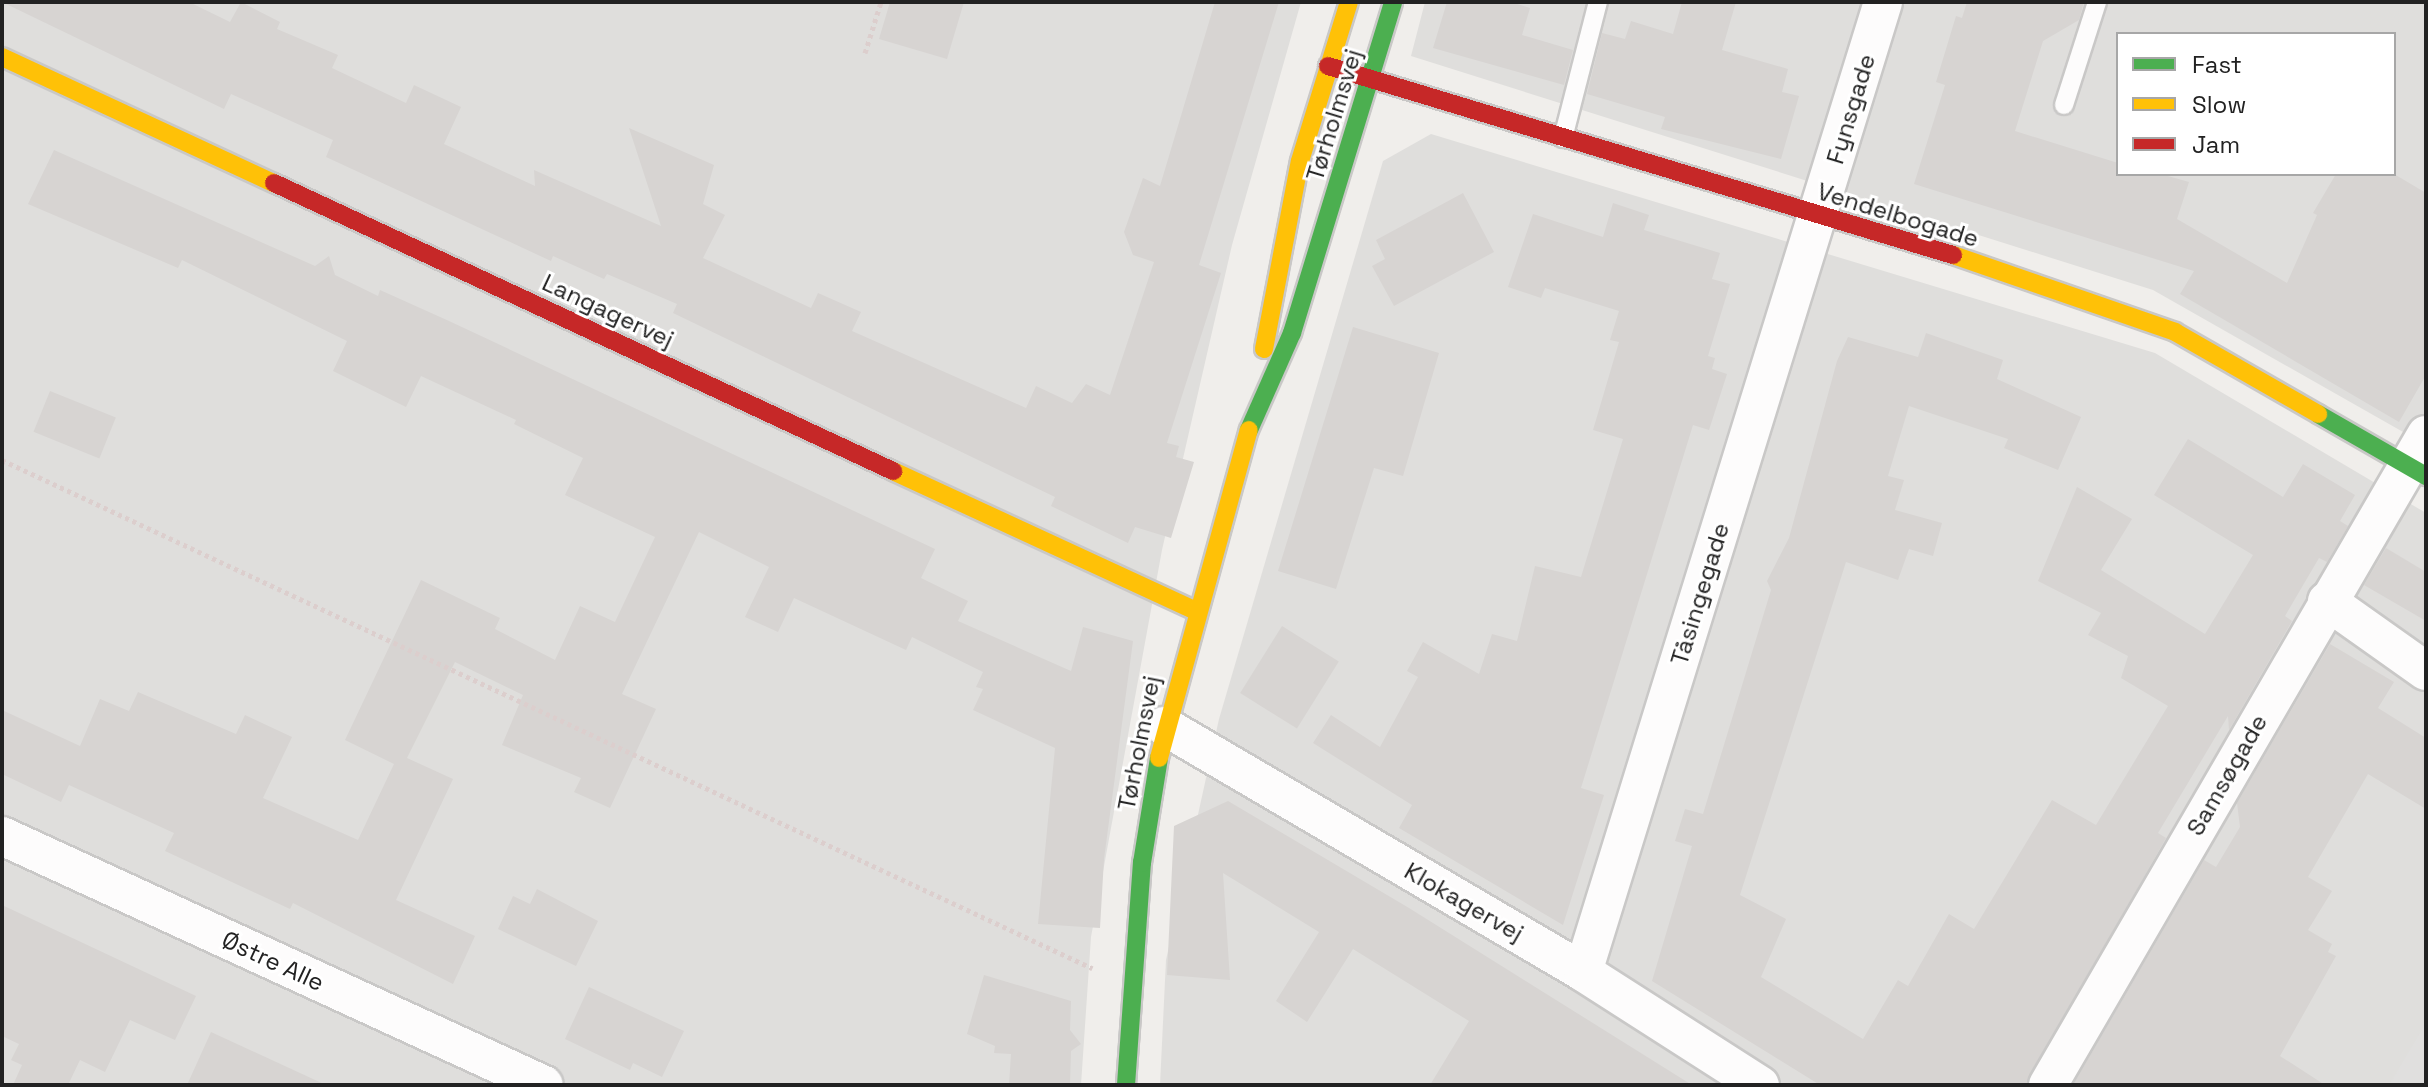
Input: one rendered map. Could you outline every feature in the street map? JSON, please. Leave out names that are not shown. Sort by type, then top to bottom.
[{"type":"street","name":"Tørholmsvej","points":[[1252,421],[1281,242],[1328,66],[1349,2]]},
{"type":"street","name":"Tørholmsvej","points":[[1126,1085],[1142,863],[1164,726],[1194,610],[1252,421],[1292,333],[1393,2]]},
{"type":"street","name":"Fynsgade","points":[[1818,216],[1883,2]]},
{"type":"street","name":"Langagervej","points":[[2,57],[1194,610]]},
{"type":"street","name":"Vendelbogade","points":[[1328,66],[2038,281],[2175,332],[2420,459]]},
{"type":"street","name":"Tåsingegade","points":[[1583,972],[1818,216]]},
{"type":"street","name":"Samsøgade","points":[[2048,1085],[2327,601],[2420,459]]},
{"type":"street","points":[[2327,601],[2426,671]]},
{"type":"street","name":"Klokagervej","points":[[1164,726],[1583,972],[1760,1085]]},
{"type":"street","name":"Østre Alle","points":[[2,836],[544,1085]]},
{"type":"lane","points":[[1563,138],[1598,2]]},
{"type":"lane","points":[[2064,105],[2097,2]]},
{"type":"path","points":[[865,53],[881,2]]},
{"type":"path","points":[[2,460],[1133,988]]},
{"type":"shaded area","points":[[2,2],[1301,2],[1232,245],[1162,550],[1091,937],[1081,1085],[2,1085]]},
{"type":"shaded area","points":[[1425,2],[2426,2],[2426,445],[2153,290],[1411,56]]},
{"type":"shaded area","points":[[1431,134],[2155,353],[2426,513],[2426,1085],[1160,1085],[1166,960],[1219,719],[1383,161]]},
{"type":"shaded area","points":[[2426,1023],[2426,1085],[2389,1085]]},
{"type":"building","points":[[2,2],[189,2],[230,22],[241,2],[280,22],[277,29],[338,55],[332,68],[406,103],[414,85],[461,107],[444,144],[535,186],[534,170],[661,226],[629,128],[714,165],[703,204],[725,215],[703,258],[811,308],[818,293],[861,312],[852,331],[1026,408],[1036,386],[1072,403],[1086,384],[1110,395],[1154,262],[1133,255],[1124,232],[1143,178],[1160,186],[1215,2],[1279,2],[1199,265],[1221,273],[1167,443],[1179,446],[1176,457],[1194,462],[1171,538],[1135,527],[1128,543],[1051,506],[1055,497],[673,313],[677,304],[607,274],[604,279],[553,256],[551,261],[326,157],[333,140],[231,94],[224,109]]},
{"type":"building","points":[[890,2],[964,2],[947,59],[879,39]]},
{"type":"building","points":[[1447,2],[1511,2],[1530,8],[1522,35],[1573,50],[1564,85],[1433,48]]},
{"type":"building","points":[[1682,2],[1736,2],[1722,50],[1788,69],[1782,92],[1799,96],[1781,159],[1661,129],[1665,117],[1587,94],[1602,33],[1625,39],[1631,21],[1673,34]]},
{"type":"building","points":[[1967,2],[2084,2],[2079,20],[2043,41],[2015,131],[2116,162],[2116,176],[2168,176],[2189,182],[2177,219],[2287,283],[2317,215],[2313,213],[2335,176],[2396,175],[2426,193],[2426,375],[2399,422],[2180,294],[2194,271],[1914,184],[1945,85],[1936,82],[1956,16],[1962,18]]},
{"type":"building","points":[[54,150],[315,266],[329,256],[335,275],[378,296],[380,290],[449,321],[935,549],[921,578],[968,601],[958,621],[1071,671],[1083,627],[1133,641],[1104,859],[1100,928],[1038,924],[1055,748],[973,710],[983,689],[976,687],[983,672],[912,637],[906,650],[794,598],[778,632],[745,617],[769,567],[699,532],[622,694],[656,709],[610,808],[574,792],[581,778],[502,745],[523,695],[455,662],[407,758],[453,779],[396,900],[475,936],[453,984],[293,903],[290,909],[165,851],[174,833],[69,785],[61,802],[2,774],[2,710],[80,746],[100,699],[129,711],[138,692],[236,734],[245,715],[292,737],[263,798],[358,840],[394,764],[345,740],[421,580],[500,618],[495,629],[555,660],[580,606],[615,622],[655,537],[565,495],[583,458],[514,424],[516,420],[421,376],[406,407],[333,371],[347,341],[182,260],[178,268],[28,204]]},
{"type":"building","points":[[1463,193],[1494,252],[1394,306],[1372,266],[1385,259],[1376,240]]},
{"type":"building","points":[[1613,203],[1649,215],[1644,230],[1720,253],[1712,279],[1730,284],[1708,356],[1715,358],[1712,369],[1727,374],[1709,430],[1693,425],[1581,788],[1604,795],[1563,925],[1399,828],[1412,805],[1313,743],[1331,715],[1380,747],[1418,677],[1407,671],[1423,642],[1479,674],[1492,634],[1517,641],[1535,566],[1581,577],[1623,439],[1593,430],[1619,342],[1610,340],[1619,311],[1545,288],[1541,298],[1508,287],[1533,214],[1603,237]]},
{"type":"building","points":[[1353,327],[1439,353],[1403,476],[1374,468],[1336,589],[1278,571]]},
{"type":"building","points":[[1926,333],[2003,360],[1997,379],[2081,417],[2058,470],[2004,448],[2008,439],[1909,406],[1888,476],[1904,480],[1895,510],[1942,523],[1933,556],[1909,549],[1898,580],[1846,562],[1740,895],[1786,919],[1761,977],[1863,1039],[1898,980],[1908,986],[1949,914],[1974,929],[2052,800],[2096,825],[2168,706],[2121,678],[2128,656],[2088,635],[2101,613],[2038,581],[2077,487],[2132,519],[2101,570],[2205,634],[2253,555],[2154,495],[2188,439],[2283,497],[2303,464],[2355,495],[2340,521],[2348,526],[2327,562],[2319,558],[2285,616],[2292,621],[2229,730],[2228,716],[2158,833],[2166,838],[2026,1085],[1820,1085],[1652,981],[1692,846],[1675,841],[1685,809],[1703,814],[1771,590],[1767,581],[1789,538],[1837,361],[1848,337],[1918,357]]},
{"type":"building","points":[[50,391],[116,418],[99,458],[34,432]]},
{"type":"building","points":[[2386,548],[2426,572],[2426,621],[2364,585]]},
{"type":"building","points":[[1282,626],[1339,662],[1297,729],[1240,693]]},
{"type":"building","points":[[2330,644],[2394,682],[2378,708],[2426,738],[2426,809],[2368,774],[2308,877],[2332,891],[2308,930],[2332,944],[2328,952],[2336,956],[2280,1056],[2325,1085],[2073,1085],[2204,860],[2216,867],[2240,827],[2237,803]]},
{"type":"building","points":[[1228,801],[1409,908],[1692,1085],[1430,1085],[1469,1021],[1353,949],[1307,1022],[1276,1001],[1319,932],[1223,873],[1230,980],[1167,975],[1174,826]]},
{"type":"building","points":[[537,889],[598,921],[576,966],[498,929],[513,896],[530,904]]},
{"type":"building","points":[[2,905],[196,996],[175,1040],[130,1020],[105,1072],[80,1060],[68,1085],[13,1085],[22,1065],[11,1060],[19,1044],[2,1036]]},
{"type":"building","points":[[984,975],[1071,1001],[1070,1030],[1081,1044],[1071,1051],[1070,1085],[1009,1085],[1011,1054],[994,1053],[995,1046],[967,1034]]},
{"type":"building","points":[[589,987],[684,1031],[662,1077],[633,1063],[630,1070],[565,1039]]},
{"type":"building","points":[[211,1032],[326,1085],[187,1085]]},
{"type":"traffic: fast","points":[[1249,430],[1292,333],[1393,2]]},
{"type":"traffic: fast","points":[[2318,414],[2426,476]]},
{"type":"traffic: fast","points":[[1126,1085],[1142,863],[1159,758]]},
{"type":"traffic: slow","points":[[1264,349],[1300,161],[1349,2]]},
{"type":"traffic: slow","points":[[2,57],[274,183]]},
{"type":"traffic: slow","points":[[1953,255],[2175,332],[2318,414]]},
{"type":"traffic: slow","points":[[1159,758],[1249,430]]},
{"type":"traffic: slow","points":[[893,471],[1194,610]]},
{"type":"traffic: jam","points":[[1328,66],[1953,255]]},
{"type":"traffic: jam","points":[[274,183],[893,471]]}]
